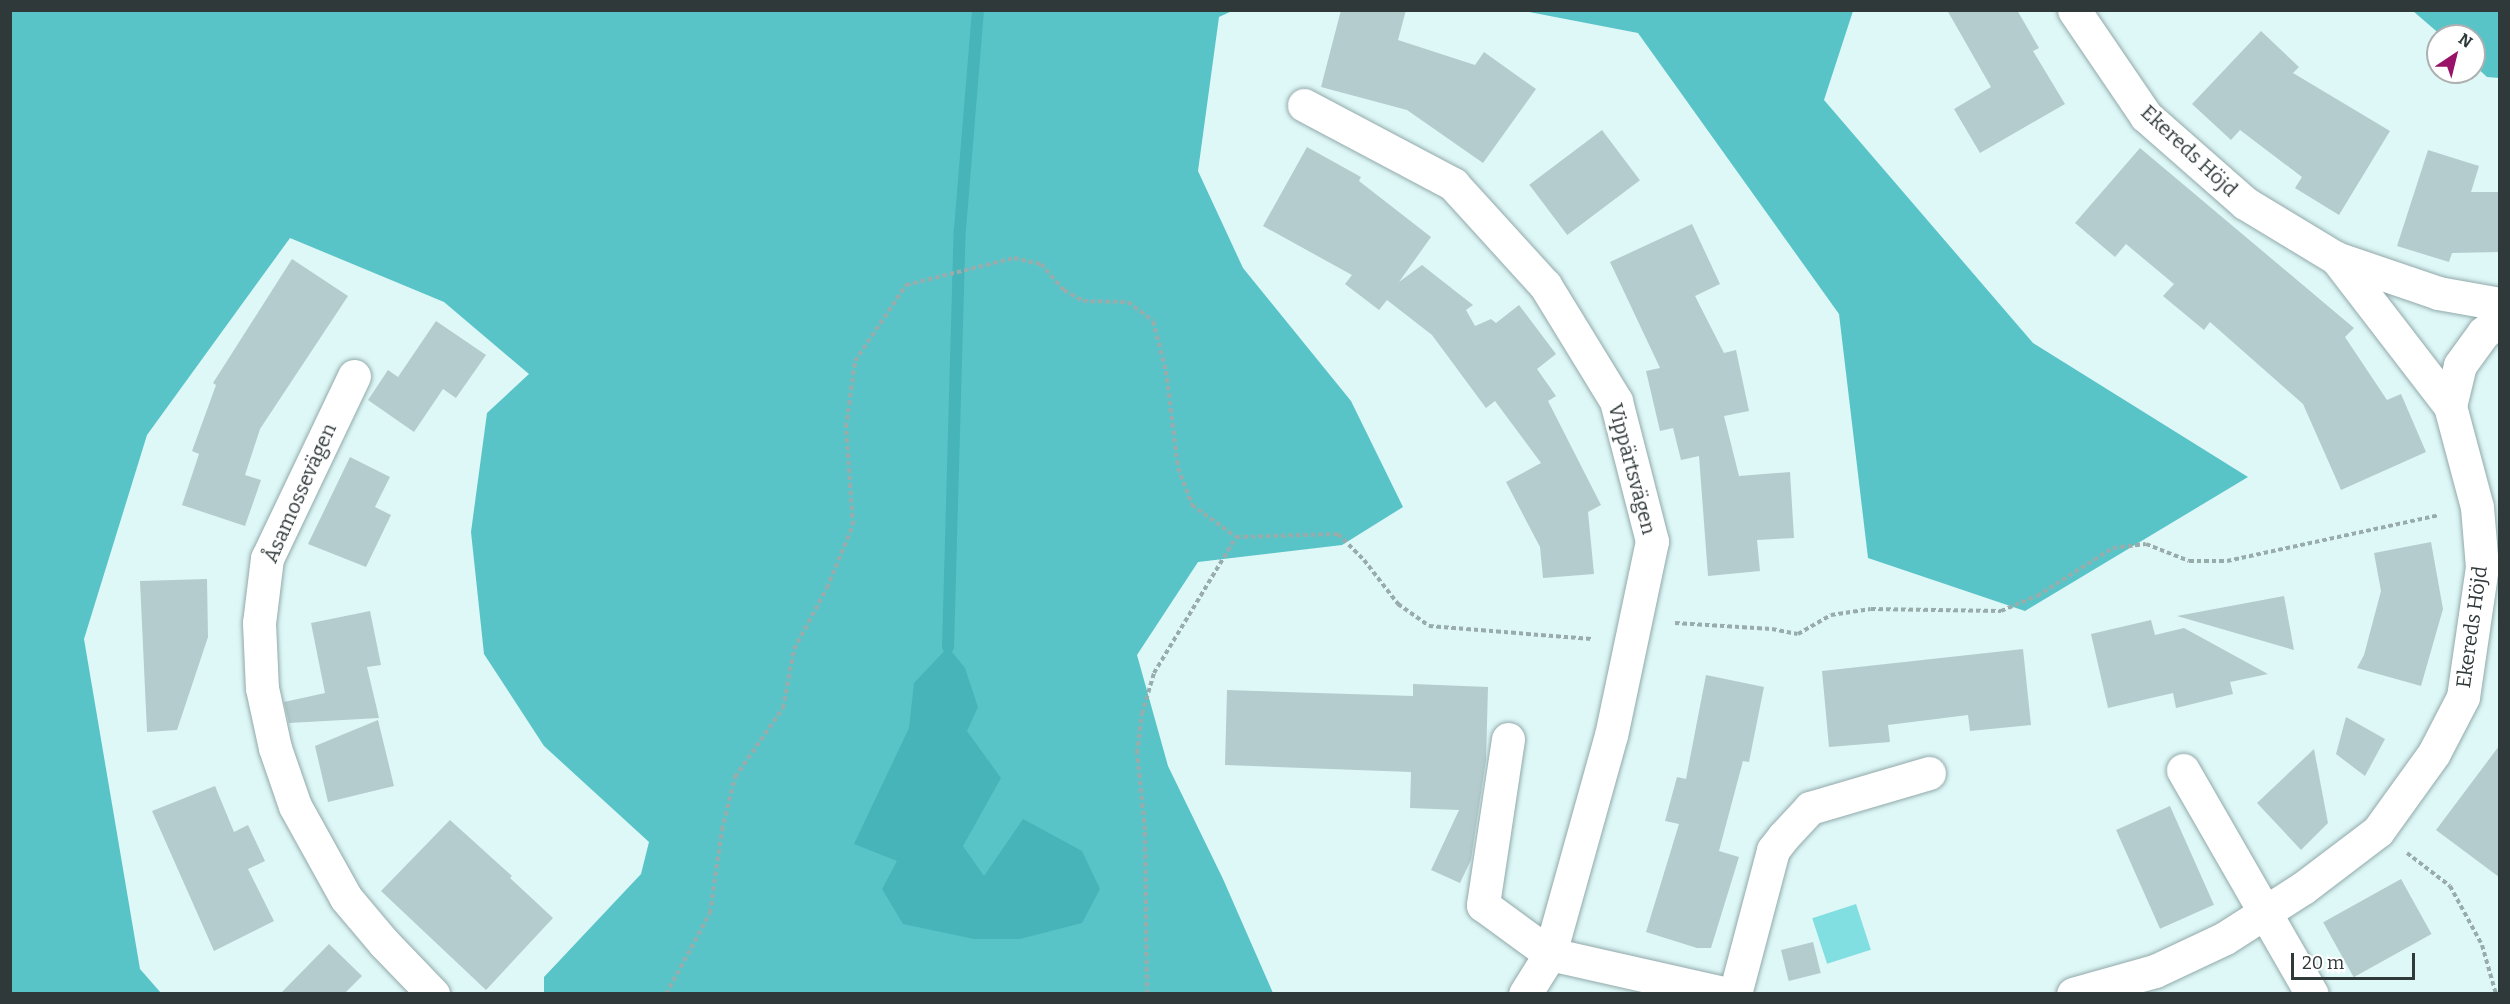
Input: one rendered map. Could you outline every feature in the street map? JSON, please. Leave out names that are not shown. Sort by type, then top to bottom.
[{"type":"street","name":"Ekereds Höjd","points":[[2074,10],[2146,116],[2246,203],[2336,258],[2438,293],[2499,304]]},
{"type":"street","name":"Vippärtsvägen","points":[[1304,105],[1453,184],[1545,285],[1616,401],[1652,541],[1611,735],[1550,954],[1525,993]]},
{"type":"street","name":"Ekereds Höjd","points":[[2073,993],[2155,971],[2225,938],[2265,914],[2378,831],[2434,753],[2463,697],[2482,567],[2477,507],[2450,406],[2336,258]]},
{"type":"street","name":"Ekereds Höjd","points":[[2450,406],[2460,365],[2483,333],[2499,320]]},
{"type":"street","name":"Åsamossevägen","points":[[354,376],[267,558],[260,623],[262,688],[275,748],[295,806],[346,898],[384,943],[433,993]]},
{"type":"street","points":[[1508,739],[1483,905],[1550,954],[1727,993]]},
{"type":"street","points":[[2183,770],[2312,993]]},
{"type":"street","points":[[1735,993],[1773,850],[1783,837],[1810,808],[1929,773]]},
{"type":"path","points":[[666,993],[711,913],[722,830],[735,777],[783,708],[794,649],[827,588],[853,525],[846,427],[855,361],[906,285],[1014,258],[1041,264],[1064,290],[1083,301],[1128,302],[1153,321],[1166,371],[1178,468],[1192,505],[1236,537],[1338,534],[1364,560],[1398,604],[1429,626],[1631,642],[1666,622],[1772,629],[1798,634],[1831,615],[1871,609],[2001,611],[2037,596],[2113,548],[2146,544],[2189,561],[2227,561],[2477,507]]},
{"type":"path","points":[[1147,993],[1145,830],[1137,753],[1142,714],[1154,673],[1236,537]]},
{"type":"path","points":[[2378,831],[2450,886],[2482,945],[2496,993]]},
{"type":"shaded area","points":[[10,11],[1232,11],[1219,17],[1198,171],[1243,268],[1351,401],[1403,507],[1342,545],[1198,562],[1137,655],[1168,766],[1223,879],[1273,993],[544,993],[544,977],[641,874],[649,842],[544,746],[484,654],[471,532],[487,413],[529,374],[444,302],[290,238],[147,435],[84,639],[140,969],[161,993],[11,993]]},
{"type":"shaded area","points":[[1524,11],[1853,11],[1824,100],[2033,343],[2248,477],[2025,611],[1868,558],[1839,314],[1638,33]]},
{"type":"shaded area","points":[[2413,11],[2499,11],[2499,78],[2486,76],[2486,24],[2428,24]]},
{"type":"shaded area","points":[[948,647],[965,668],[978,707],[967,731],[1001,778],[963,846],[984,876],[1023,819],[1082,851],[1100,889],[1082,923],[1020,939],[974,939],[903,924],[882,889],[897,861],[854,844],[909,728],[914,683]]},
{"type":"shaded area","points":[[1856,904],[1871,950],[1827,964],[1812,918]]},
{"type":"building","points":[[1341,10],[1406,10],[1398,40],[1475,65],[1484,52],[1536,89],[1483,163],[1407,110],[1321,87]]},
{"type":"building","points":[[1947,10],[2017,10],[2039,48],[2033,51],[2065,104],[1980,153],[1954,109],[1991,87]]},
{"type":"building","points":[[2261,31],[2299,67],[2293,73],[2390,131],[2339,215],[2295,188],[2302,177],[2240,130],[2231,140],[2192,104]]},
{"type":"building","points":[[1602,130],[1640,180],[1567,235],[1529,185]]},
{"type":"building","points":[[1307,147],[1361,177],[1359,181],[1431,237],[1399,282],[1422,265],[1473,305],[1466,310],[1475,326],[1491,319],[1496,323],[1519,305],[1556,354],[1537,369],[1556,396],[1548,401],[1601,505],[1588,512],[1594,574],[1543,578],[1540,547],[1506,482],[1541,463],[1495,401],[1486,408],[1432,335],[1387,300],[1379,310],[1345,284],[1352,275],[1263,226]]},
{"type":"building","points":[[2140,148],[2354,328],[2345,337],[2387,400],[2401,394],[2426,452],[2341,490],[2303,404],[2210,322],[2204,330],[2163,296],[2174,284],[2126,244],[2115,257],[2075,223]]},
{"type":"building","points":[[2428,150],[2479,166],[2471,192],[2499,192],[2499,252],[2452,253],[2449,262],[2397,246]]},
{"type":"building","points":[[1692,224],[1720,284],[1695,296],[1724,353],[1736,350],[1749,411],[1724,416],[1739,476],[1790,472],[1794,538],[1757,540],[1760,571],[1708,576],[1699,456],[1681,460],[1673,428],[1660,431],[1646,371],[1660,368],[1610,262]]},
{"type":"building","points":[[292,259],[348,296],[260,429],[245,475],[261,480],[245,526],[182,505],[199,454],[192,451],[216,385],[213,383]]},
{"type":"building","points":[[436,321],[486,355],[456,398],[443,389],[414,432],[368,400],[388,370],[398,377]]},
{"type":"building","points":[[350,457],[390,477],[375,507],[391,515],[366,567],[308,544]]},
{"type":"building","points":[[2431,542],[2443,609],[2421,686],[2357,668],[2364,655],[2381,591],[2374,553]]},
{"type":"building","points":[[207,579],[208,637],[177,730],[147,732],[140,581]]},
{"type":"building","points":[[2284,596],[2294,650],[2177,616]]},
{"type":"building","points":[[370,611],[381,665],[367,667],[379,718],[289,723],[284,702],[325,693],[311,623]]},
{"type":"building","points":[[2151,620],[2155,635],[2184,628],[2268,674],[2230,682],[2233,694],[2176,708],[2173,693],[2108,708],[2091,634]]},
{"type":"building","points":[[2023,649],[2031,725],[1970,731],[1968,715],[1888,725],[1890,742],[1829,747],[1822,671]]},
{"type":"building","points":[[1706,675],[1764,687],[1749,762],[1743,761],[1719,851],[1739,857],[1711,948],[1697,948],[1646,932],[1679,824],[1665,821],[1677,777],[1686,779]]},
{"type":"building","points":[[1413,684],[1488,687],[1486,760],[1471,860],[1460,883],[1431,870],[1459,810],[1410,808],[1411,772],[1225,765],[1227,690],[1413,696]]},
{"type":"building","points":[[2346,717],[2385,739],[2365,776],[2336,754]]},
{"type":"building","points":[[378,720],[394,786],[328,802],[315,746]]},
{"type":"building","points":[[2499,746],[2499,877],[2436,830]]},
{"type":"building","points":[[2314,749],[2328,823],[2301,850],[2257,803]]},
{"type":"building","points":[[215,786],[234,832],[248,825],[265,861],[248,869],[274,921],[214,951],[152,811]]},
{"type":"building","points":[[2170,806],[2214,905],[2160,929],[2116,830]]},
{"type":"building","points":[[450,820],[512,876],[510,878],[553,918],[486,990],[381,891]]},
{"type":"building","points":[[2401,879],[2432,934],[2354,977],[2323,922]]},
{"type":"building","points":[[1813,942],[1821,973],[1789,981],[1781,950]]},
{"type":"building","points":[[329,944],[362,976],[345,993],[281,993]]},
{"type":"waterway","points":[[948,647],[960,229],[978,10]]}]
